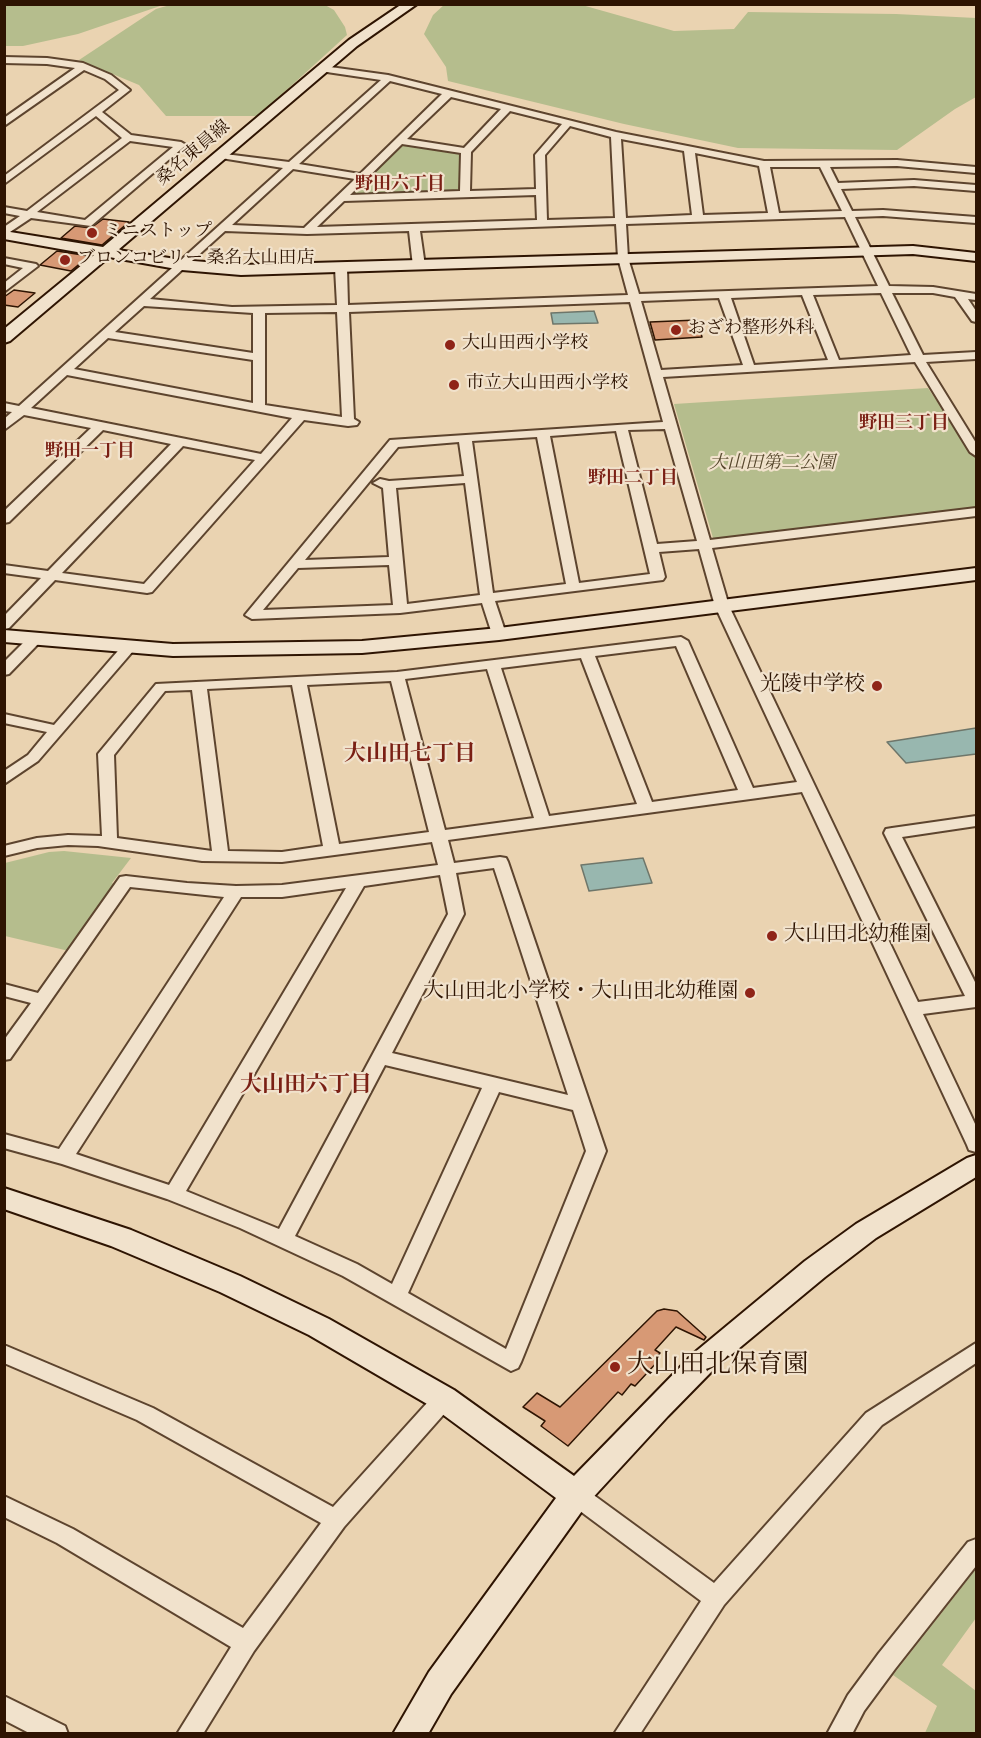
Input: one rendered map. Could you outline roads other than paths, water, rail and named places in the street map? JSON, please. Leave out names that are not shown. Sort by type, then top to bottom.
[{"type":"street","name":"桑名東員線","points":[[4,338],[353,42],[411,4]]},
{"type":"street","points":[[4,60],[57,62],[83,66],[108,76],[125,90],[5,180]]},
{"type":"street","points":[[4,72],[22,60]]},
{"type":"street","points":[[4,123],[83,66]]},
{"type":"street","points":[[323,69],[388,78],[616,135],[764,164],[897,163],[976,171]]},
{"type":"street","points":[[4,426],[388,78]]},
{"type":"street","points":[[307,231],[449,93]]},
{"type":"street","points":[[465,195],[466,151],[508,108]]},
{"type":"street","points":[[4,210],[87,224],[181,145],[128,138],[96,112]]},
{"type":"street","points":[[542,224],[540,155],[568,123]]},
{"type":"street","points":[[616,135],[623,258],[722,606],[914,1009],[976,1145]]},
{"type":"street","points":[[4,234],[128,138]]},
{"type":"street","points":[[401,141],[466,151]]},
{"type":"street","points":[[689,149],[698,219]]},
{"type":"street","points":[[221,155],[363,177]]},
{"type":"street","points":[[949,168],[976,160]]},
{"type":"street","points":[[764,164],[774,216]]},
{"type":"street","points":[[824,164],[919,359],[976,452]]},
{"type":"street","points":[[836,186],[914,183],[976,188]]},
{"type":"street","points":[[341,198],[541,192]]},
{"type":"street","points":[[223,228],[307,231],[849,214],[921,214],[976,220]]},
{"type":"street","points":[[414,228],[419,266]]},
{"type":"street","points":[[4,234],[182,265],[241,270],[866,250],[913,250],[976,256]]},
{"type":"street","points":[[4,261],[32,266],[4,289]]},
{"type":"street","points":[[64,371],[301,416],[350,422],[340,268]]},
{"type":"street","points":[[141,302],[232,310],[259,310],[343,309],[885,289],[958,293],[976,297]]},
{"type":"street","points":[[806,292],[835,364]]},
{"type":"street","points":[[958,293],[976,319]]},
{"type":"street","points":[[724,295],[750,369]]},
{"type":"street","points":[[259,310],[259,408]]},
{"type":"street","points":[[106,334],[259,357]]},
{"type":"street","points":[[657,375],[976,355]]},
{"type":"street","points":[[4,407],[264,458]]},
{"type":"street","points":[[4,569],[147,589],[301,416]]},
{"type":"street","points":[[621,427],[658,577],[400,609],[252,615],[394,443],[621,427],[671,424]]},
{"type":"street","points":[[4,519],[100,426]]},
{"type":"street","points":[[543,433],[573,587]]},
{"type":"street","points":[[465,438],[487,598],[499,634]]},
{"type":"street","points":[[4,625],[181,441]]},
{"type":"street","points":[[364,480],[389,484],[471,479]]},
{"type":"street","points":[[389,484],[400,609]]},
{"type":"street","points":[[650,548],[706,545],[976,512]]},
{"type":"street","points":[[295,564],[396,561]]},
{"type":"street","points":[[4,636],[128,648],[207,651],[402,645],[976,574]]},
{"type":"street","points":[[4,671],[34,640]]},
{"type":"street","points":[[107,843],[110,836],[106,754],[161,687],[397,676],[493,666],[681,641],[748,794]]},
{"type":"street","points":[[4,779],[25,765],[128,648]]},
{"type":"street","points":[[587,653],[646,808]]},
{"type":"street","points":[[493,666],[543,822]]},
{"type":"street","points":[[284,1239],[456,914],[447,869],[397,676]]},
{"type":"street","points":[[298,682],[332,851]]},
{"type":"street","points":[[200,685],[221,857]]},
{"type":"street","points":[[4,718],[57,730]]},
{"type":"street","points":[[4,851],[54,841],[107,843],[221,857],[265,858],[438,838],[807,786]]},
{"type":"street","points":[[914,1009],[976,1000],[892,833],[976,821]]},
{"type":"street","points":[[4,1053],[126,881],[187,889],[236,892],[282,891],[500,862],[596,1150],[511,1362],[397,1295],[284,1239],[174,1194],[4,1141]]},
{"type":"street","points":[[174,1194],[358,881]]},
{"type":"street","points":[[64,1158],[236,892]]},
{"type":"street","points":[[4,990],[43,1000]]},
{"type":"street","points":[[381,1057],[580,1105]]},
{"type":"street","points":[[397,1295],[494,1085]]},
{"type":"street","points":[[410,1734],[440,1683],[576,1495],[704,1361],[761,1312],[866,1231],[976,1165]]},
{"type":"street","points":[[4,1198],[122,1238],[230,1284],[320,1327],[444,1399],[716,1598]]},
{"type":"street","points":[[626,1734],[716,1598],[874,1419],[976,1352]]},
{"type":"street","points":[[4,1353],[146,1414],[336,1520]]},
{"type":"street","points":[[189,1734],[246,1643],[336,1520],[444,1399]]},
{"type":"street","points":[[4,1506],[65,1536],[246,1643]]},
{"type":"street","points":[[839,1734],[856,1703],[887,1661],[976,1549]]},
{"type":"street","points":[[4,1707],[56,1734]]},
{"type":"water","points":[[594,311],[598,323],[553,324],[551,313]]},
{"type":"water","points":[[976,728],[976,754],[906,763],[887,742]]},
{"type":"water","points":[[643,858],[652,883],[589,891],[581,865]]},
{"type":"place","name":"ミニストップ","points":[[92,233]]},
{"type":"place","name":"ブロンコビリー 桑名大山田店","points":[[65,260]]},
{"type":"place","name":"おざわ整形外科","points":[[676,330]]},
{"type":"place","name":"大山田西小学校","points":[[450,345]]},
{"type":"place","name":"市立大山田西小学校","points":[[454,385]]},
{"type":"place","name":"光陵中学校","points":[[877,686]]},
{"type":"place","name":"大山田北幼稚園","points":[[772,936]]},
{"type":"place","name":"大山田北小学校・大山田北幼稚園","points":[[750,993]]},
{"type":"place","name":"大山田北保育園","points":[[615,1367]]},
{"type":"district","name":"野田六丁目","points":[[400,186]]},
{"type":"district","name":"野田三丁目","points":[[904,425]]},
{"type":"district","name":"野田一丁目","points":[[90,453]]},
{"type":"district","name":"野田二丁目","points":[[633,480]]},
{"type":"district","name":"大山田七丁目","points":[[410,756]]},
{"type":"district","name":"大山田六丁目","points":[[306,1087]]},
{"type":"park label","name":"大山田第二公園","points":[[772,465]]}]
